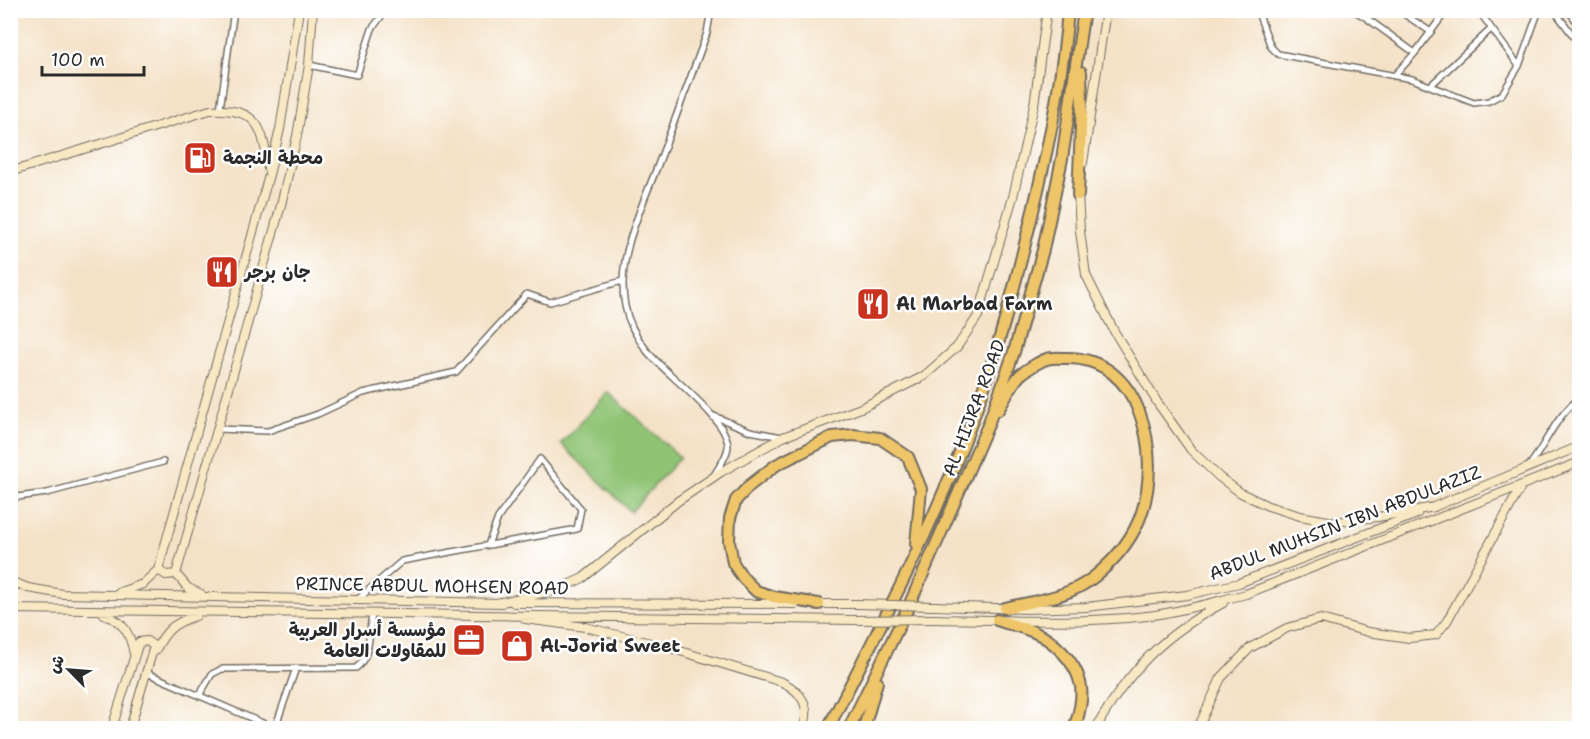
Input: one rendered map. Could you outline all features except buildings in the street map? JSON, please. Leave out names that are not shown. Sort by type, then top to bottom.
[{"type":"highway","name":"AL HIJRA ROAD","points":[[828,729],[914,558],[972,422],[997,348],[1046,157],[1059,89],[1068,10]]},
{"type":"highway","name":"AL HIJRA ROAD","points":[[849,729],[908,608],[988,425],[1014,352],[1043,250],[1064,148],[1084,10]]},
{"type":"highway","points":[[1078,195],[1082,104],[1080,45]]},
{"type":"highway","points":[[988,425],[1021,375],[1047,358],[1077,358],[1097,364],[1117,377],[1132,394],[1144,427],[1150,456],[1149,482],[1142,513],[1125,547],[1093,578],[1069,591],[1005,609]]},
{"type":"highway","points":[[819,604],[774,597],[756,591],[733,563],[729,541],[730,518],[736,500],[749,486],[776,465],[832,437],[853,435],[880,438],[908,458],[921,489],[914,558]]},
{"type":"highway","points":[[998,620],[1035,632],[1058,647],[1072,665],[1080,683],[1080,705],[1074,729]]},
{"type":"highway","points":[[864,729],[884,655]]},
{"type":"main road","points":[[114,595],[143,584],[158,570],[269,175],[280,129],[298,10]]},
{"type":"main road","points":[[176,574],[280,209],[297,136],[309,65],[313,10]]},
{"type":"main road","points":[[497,603],[557,590],[583,578],[678,501],[713,478],[783,437],[861,408],[924,376],[957,346],[978,316],[1013,197],[1034,105],[1047,10]]},
{"type":"main road","points":[[1106,10],[1078,195],[1080,231],[1086,275],[1114,331],[1157,402],[1191,450],[1219,477],[1241,493],[1268,506],[1300,516],[1334,522],[1434,507]]},
{"type":"main road","points":[[10,172],[210,110],[230,109],[247,115],[259,127],[265,145],[269,175]]},
{"type":"main road","name":"ABDUL MUHSIN IBN ABDULAZIZ","points":[[855,604],[1005,609],[1086,607],[1187,595],[1239,583],[1434,507],[1580,446]]},
{"type":"main road","name":"ABDUL MUHSIN IBN ABDULAZIZ","points":[[934,620],[1074,622],[1147,616],[1234,597],[1580,462]]},
{"type":"main road","points":[[1198,729],[1221,678],[1250,648],[1287,628],[1321,619],[1368,632],[1409,638],[1436,635],[1447,621],[1522,485]]},
{"type":"main road","points":[[158,570],[166,574],[176,574],[188,588],[205,596]]},
{"type":"main road","name":"PRINCE ABDUL MOHSEN ROAD","points":[[10,581],[28,588],[63,594],[497,603],[855,604]]},
{"type":"main road","points":[[1096,729],[1112,701],[1135,669],[1167,639],[1196,617],[1234,597]]},
{"type":"main road","name":"PRINCE ABDUL MOHSEN ROAD","points":[[10,609],[205,613],[572,615],[721,620],[934,620]]},
{"type":"main road","points":[[97,611],[122,624],[129,633],[134,655]]},
{"type":"main road","points":[[150,660],[170,627],[182,620],[205,613]]},
{"type":"main road","points":[[500,616],[585,627],[667,647],[782,682],[794,688],[801,695],[805,705],[806,723],[803,729]]},
{"type":"main road","points":[[112,729],[139,642],[147,641],[154,646],[130,729]]},
{"type":"street","points":[[220,110],[234,10]]},
{"type":"street","points":[[309,65],[357,75],[372,29],[386,10]]},
{"type":"street","points":[[711,10],[707,33],[629,243],[622,281],[628,315],[634,331],[648,352],[713,415],[728,445],[726,455],[713,478]]},
{"type":"street","points":[[1257,10],[1271,47],[1278,54],[1412,79],[1474,103],[1489,101],[1502,94],[1519,66],[1539,10]]},
{"type":"street","points":[[1398,10],[1431,32]]},
{"type":"street","points":[[1394,76],[1415,53],[1447,10]]},
{"type":"street","points":[[1478,10],[1519,66]]},
{"type":"street","points":[[1554,10],[1580,45]]},
{"type":"street","points":[[1568,10],[1580,26]]},
{"type":"street","points":[[1353,11],[1415,53]]},
{"type":"street","points":[[1431,86],[1491,29]]},
{"type":"street","points":[[218,429],[268,431],[318,414],[363,393],[456,372],[527,294],[550,302],[622,281]]},
{"type":"street","points":[[1525,470],[1542,449],[1558,420],[1580,398]]},
{"type":"street","points":[[713,415],[750,431],[783,437]]},
{"type":"street","points":[[357,600],[402,561],[488,545],[577,528],[581,508],[540,459],[498,518],[488,545]]},
{"type":"street","points":[[10,498],[47,493],[163,462]]},
{"type":"street","points":[[199,696],[212,674],[222,669],[360,666],[366,653],[372,614]]},
{"type":"street","points":[[147,673],[275,729],[296,668]]},
{"type":"green space","points":[[608,392],[680,457],[631,512],[561,444]]},
{"type":"place","name":"محطة النجمة","points":[[200,158]]},
{"type":"place","name":"جان برجر","points":[[222,272]]},
{"type":"place","name":"Al Marbad Farm","points":[[873,304]]},
{"type":"place","name":"مؤسسة أسرار العربية للمقاولات العامة","points":[[469,640]]},
{"type":"place","name":"Al-Jorid Sweet","points":[[517,646]]}]
